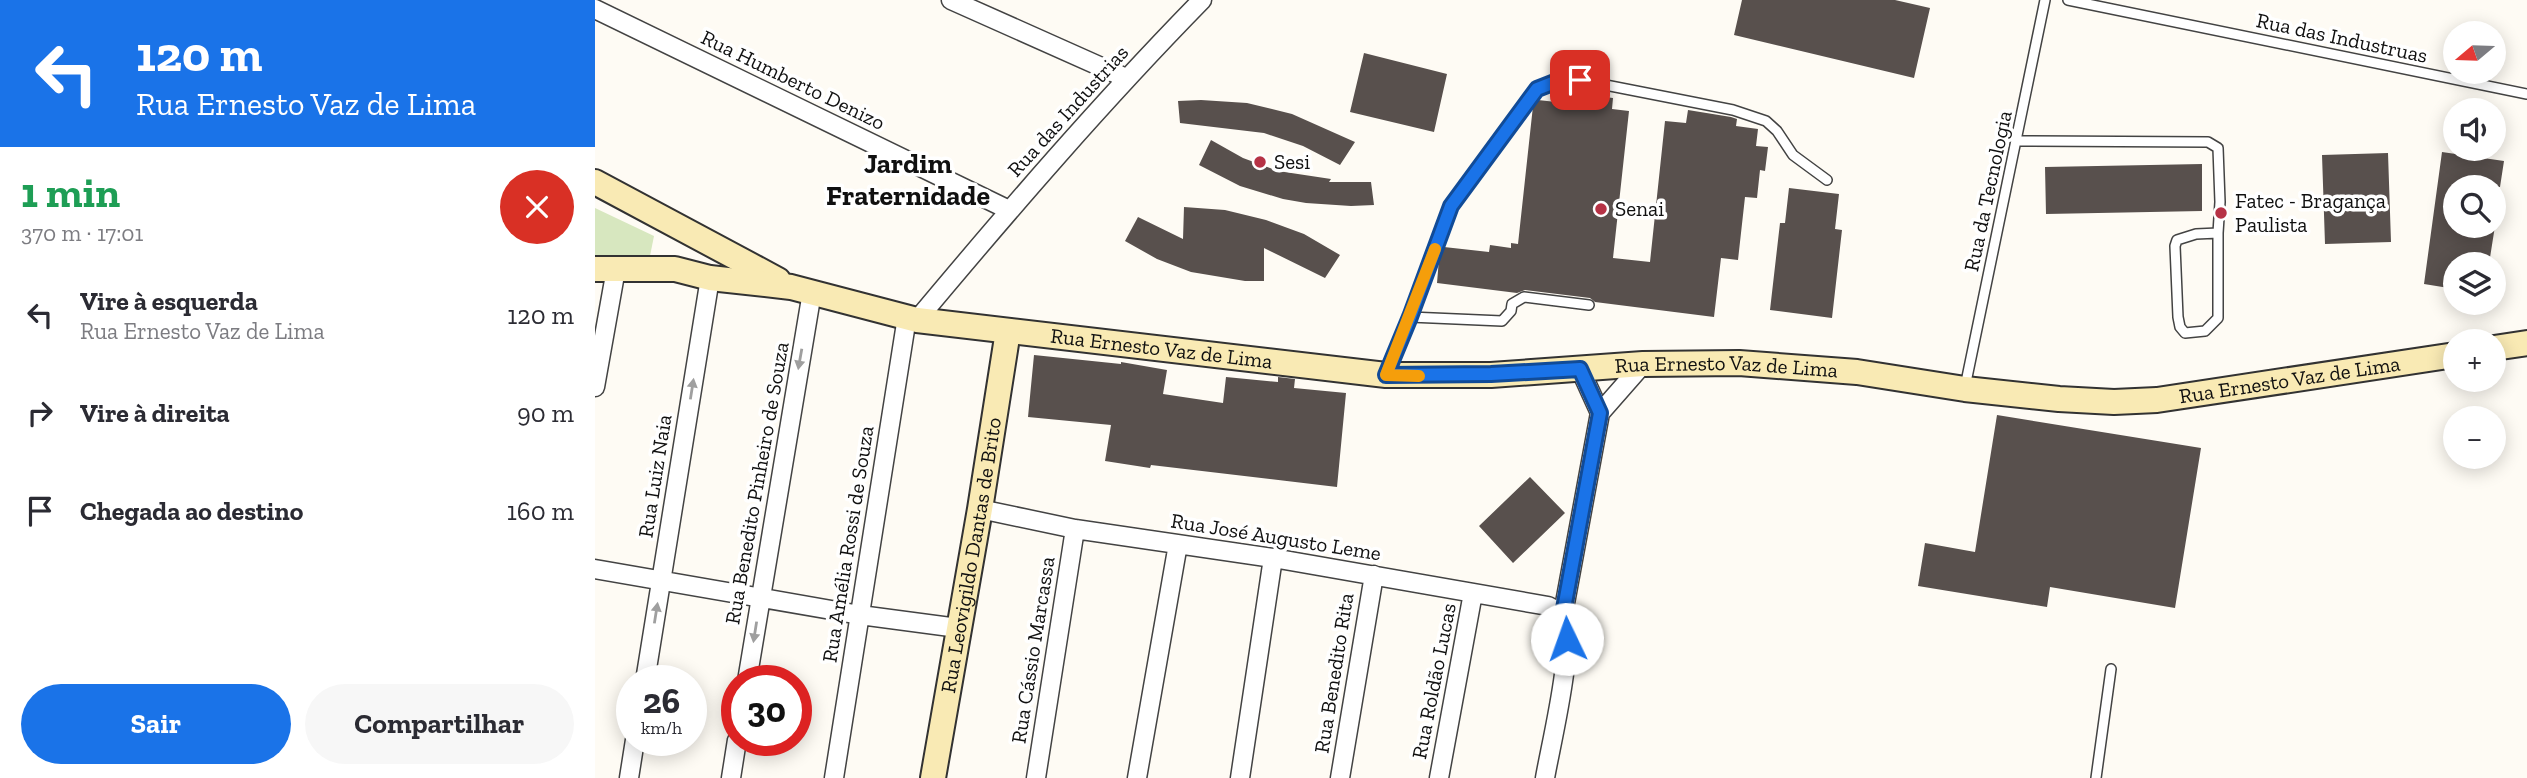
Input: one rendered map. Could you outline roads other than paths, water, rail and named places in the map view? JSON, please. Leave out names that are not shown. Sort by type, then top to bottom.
[{"type":"street","points":[[951,0],[1126,78]]},
{"type":"street","name":"Rua das Industrias","points":[[912,318],[1126,78],[1202,0]]},
{"type":"street","name":"Rua Humberto Denizo","points":[[595,9],[1009,210]]},
{"type":"street","points":[[595,182],[801,289]]},
{"type":"street","points":[[675,269],[679,227]]},
{"type":"street","points":[[595,387],[605,269],[675,269],[710,278],[801,289]]},
{"type":"street","name":"Rua Luiz Naia","points":[[648,665],[710,278]]},
{"type":"street","name":"Rua Ernesto Vaz de Lima","points":[[801,289],[912,318],[1386,375],[1478,375],[1643,364],[1739,363],[1857,372],[2059,399],[2114,402],[2157,400],[2443,357]]},
{"type":"street","name":"Rua Benedito Pinheiro de Souza","points":[[750,665],[801,289]]},
{"type":"street","name":"Rua Amélia Rossi de Souza","points":[[834,778],[912,318]]},
{"type":"street","name":"Rua Leovigildo Dantas de Brito","points":[[933,778],[1008,331]]},
{"type":"street","points":[[2506,346],[2527,342]]},
{"type":"street","points":[[1545,778],[1564,668],[1567,628],[1563,614],[1600,413],[1643,364]]},
{"type":"street","points":[[1580,369],[1600,413]]},
{"type":"street","name":"Rua José Augusto Leme","points":[[980,509],[1075,528],[1273,558],[1548,606],[1563,614]]},
{"type":"street","name":"Rua Cássio Marcassa","points":[[1036,778],[1075,528]]},
{"type":"street","points":[[1137,778],[1178,544]]},
{"type":"street","points":[[1240,778],[1273,558]]},
{"type":"street","points":[[595,569],[860,615],[958,628]]},
{"type":"street","name":"Rua Benedito Rita","points":[[1340,778],[1374,575]]},
{"type":"street","name":"Rua Roldão Lucas","points":[[1439,778],[1473,593]]},
{"type":"street","points":[[629,778],[632,756]]},
{"type":"street","points":[[731,778],[734,756]]},
{"type":"lane","name":"Rua da Tecnologia","points":[[1965,388],[2045,0]]},
{"type":"lane","name":"Rua das Industruas","points":[[2068,0],[2527,94]]},
{"type":"lane","points":[[1386,375],[1451,206],[1537,89],[1560,80],[1580,80],[1733,110],[1766,121],[1777,131],[1793,155],[1826,180]]},
{"type":"lane","points":[[2016,141],[2214,143],[2218,148],[2220,167],[2218,318],[2205,331],[2185,333],[2180,327],[2178,317],[2175,246],[2177,240],[2185,236],[2218,233]]},
{"type":"lane","points":[[1410,317],[1502,321],[1511,311],[1512,304],[1524,298],[1588,305]]},
{"type":"lane","points":[[2096,778],[2111,669]]},
{"type":"place","name":"Sesi","points":[[1260,162]]},
{"type":"place","name":"Senai","points":[[1601,209]]},
{"type":"place","name":"Fatec - Bragança Paulista","points":[[2221,213]]},
{"type":"district","name":"Jardim Fraternidade","points":[[908,179]]}]
